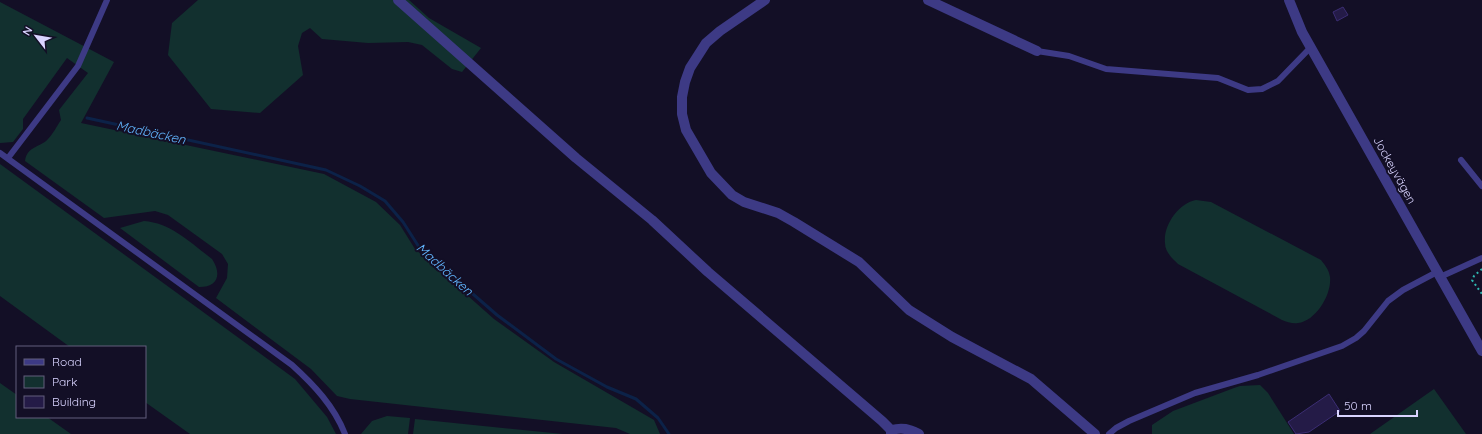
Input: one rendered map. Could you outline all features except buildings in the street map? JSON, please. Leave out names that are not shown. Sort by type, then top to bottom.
[{"type":"street","points":[[398,0],[576,158],[652,220],[708,272],[882,421],[891,432],[907,428],[919,434]]},
{"type":"street","points":[[765,0],[720,31],[706,43],[690,68],[685,82],[682,97],[682,114],[686,130],[711,173],[732,195],[744,202],[778,213],[859,262],[909,310],[952,337],[1031,379],[1095,434]]},
{"type":"street","points":[[928,0],[1037,51]]},
{"type":"street","name":"Jockeyvägen","points":[[1289,0],[1311,48],[1482,351]]},
{"type":"lane","points":[[8,158],[78,66],[107,0]]},
{"type":"lane","points":[[1037,51],[1069,56],[1106,69],[1218,78],[1248,90],[1262,89],[1278,81],[1311,48]]},
{"type":"lane","points":[[0,153],[292,365],[322,395],[334,412],[345,434]]},
{"type":"lane","points":[[1461,160],[1482,186]]},
{"type":"lane","points":[[1109,434],[1116,428],[1195,393],[1258,375],[1342,346],[1356,338],[1388,301],[1403,290],[1482,258]]},
{"type":"path","points":[[1482,270],[1474,276],[1472,280],[1482,294]]},
{"type":"green space","points":[[198,0],[409,0],[429,18],[481,48],[462,72],[452,69],[422,45],[408,42],[368,43],[322,39],[310,28],[302,33],[298,46],[303,75],[260,113],[211,109],[168,55],[172,23]]},
{"type":"green space","points":[[0,2],[114,62],[81,123],[324,174],[376,202],[400,225],[415,249],[494,319],[554,362],[654,420],[660,434],[630,434],[616,428],[350,399],[337,396],[311,369],[216,298],[227,278],[228,264],[222,254],[168,215],[155,211],[104,218],[25,161],[28,152],[45,142],[52,135],[61,120],[59,110],[88,73],[67,58],[23,119],[23,129],[13,142],[0,143]]},
{"type":"green space","points":[[0,164],[295,379],[327,417],[336,434],[190,434],[146,403],[146,346],[69,346],[0,296]]},
{"type":"green space","points":[[1196,200],[1211,202],[1321,260],[1329,272],[1330,284],[1326,298],[1317,312],[1305,321],[1292,323],[1282,320],[1178,264],[1169,255],[1166,249],[1165,236],[1169,222],[1178,210],[1184,205]]},
{"type":"green space","points":[[144,221],[172,230],[188,240],[212,259],[217,270],[216,279],[214,282],[210,285],[199,287],[120,228]]},
{"type":"green space","points":[[0,383],[16,394],[16,418],[48,418],[71,434],[0,434]]},
{"type":"green space","points":[[1260,385],[1268,393],[1294,434],[1152,434],[1152,425],[1173,411],[1240,386]]},
{"type":"green space","points":[[1434,389],[1466,434],[1370,434]]},
{"type":"green space","points":[[387,416],[410,418],[408,434],[361,434],[372,421]]},
{"type":"green space","points":[[415,419],[563,434],[413,434]]},
{"type":"waterway","name":"Madbäcken","points":[[87,118],[326,170],[360,186],[385,201],[403,222],[419,247],[497,315],[556,359],[607,387],[636,399],[658,418],[669,434]]}]
